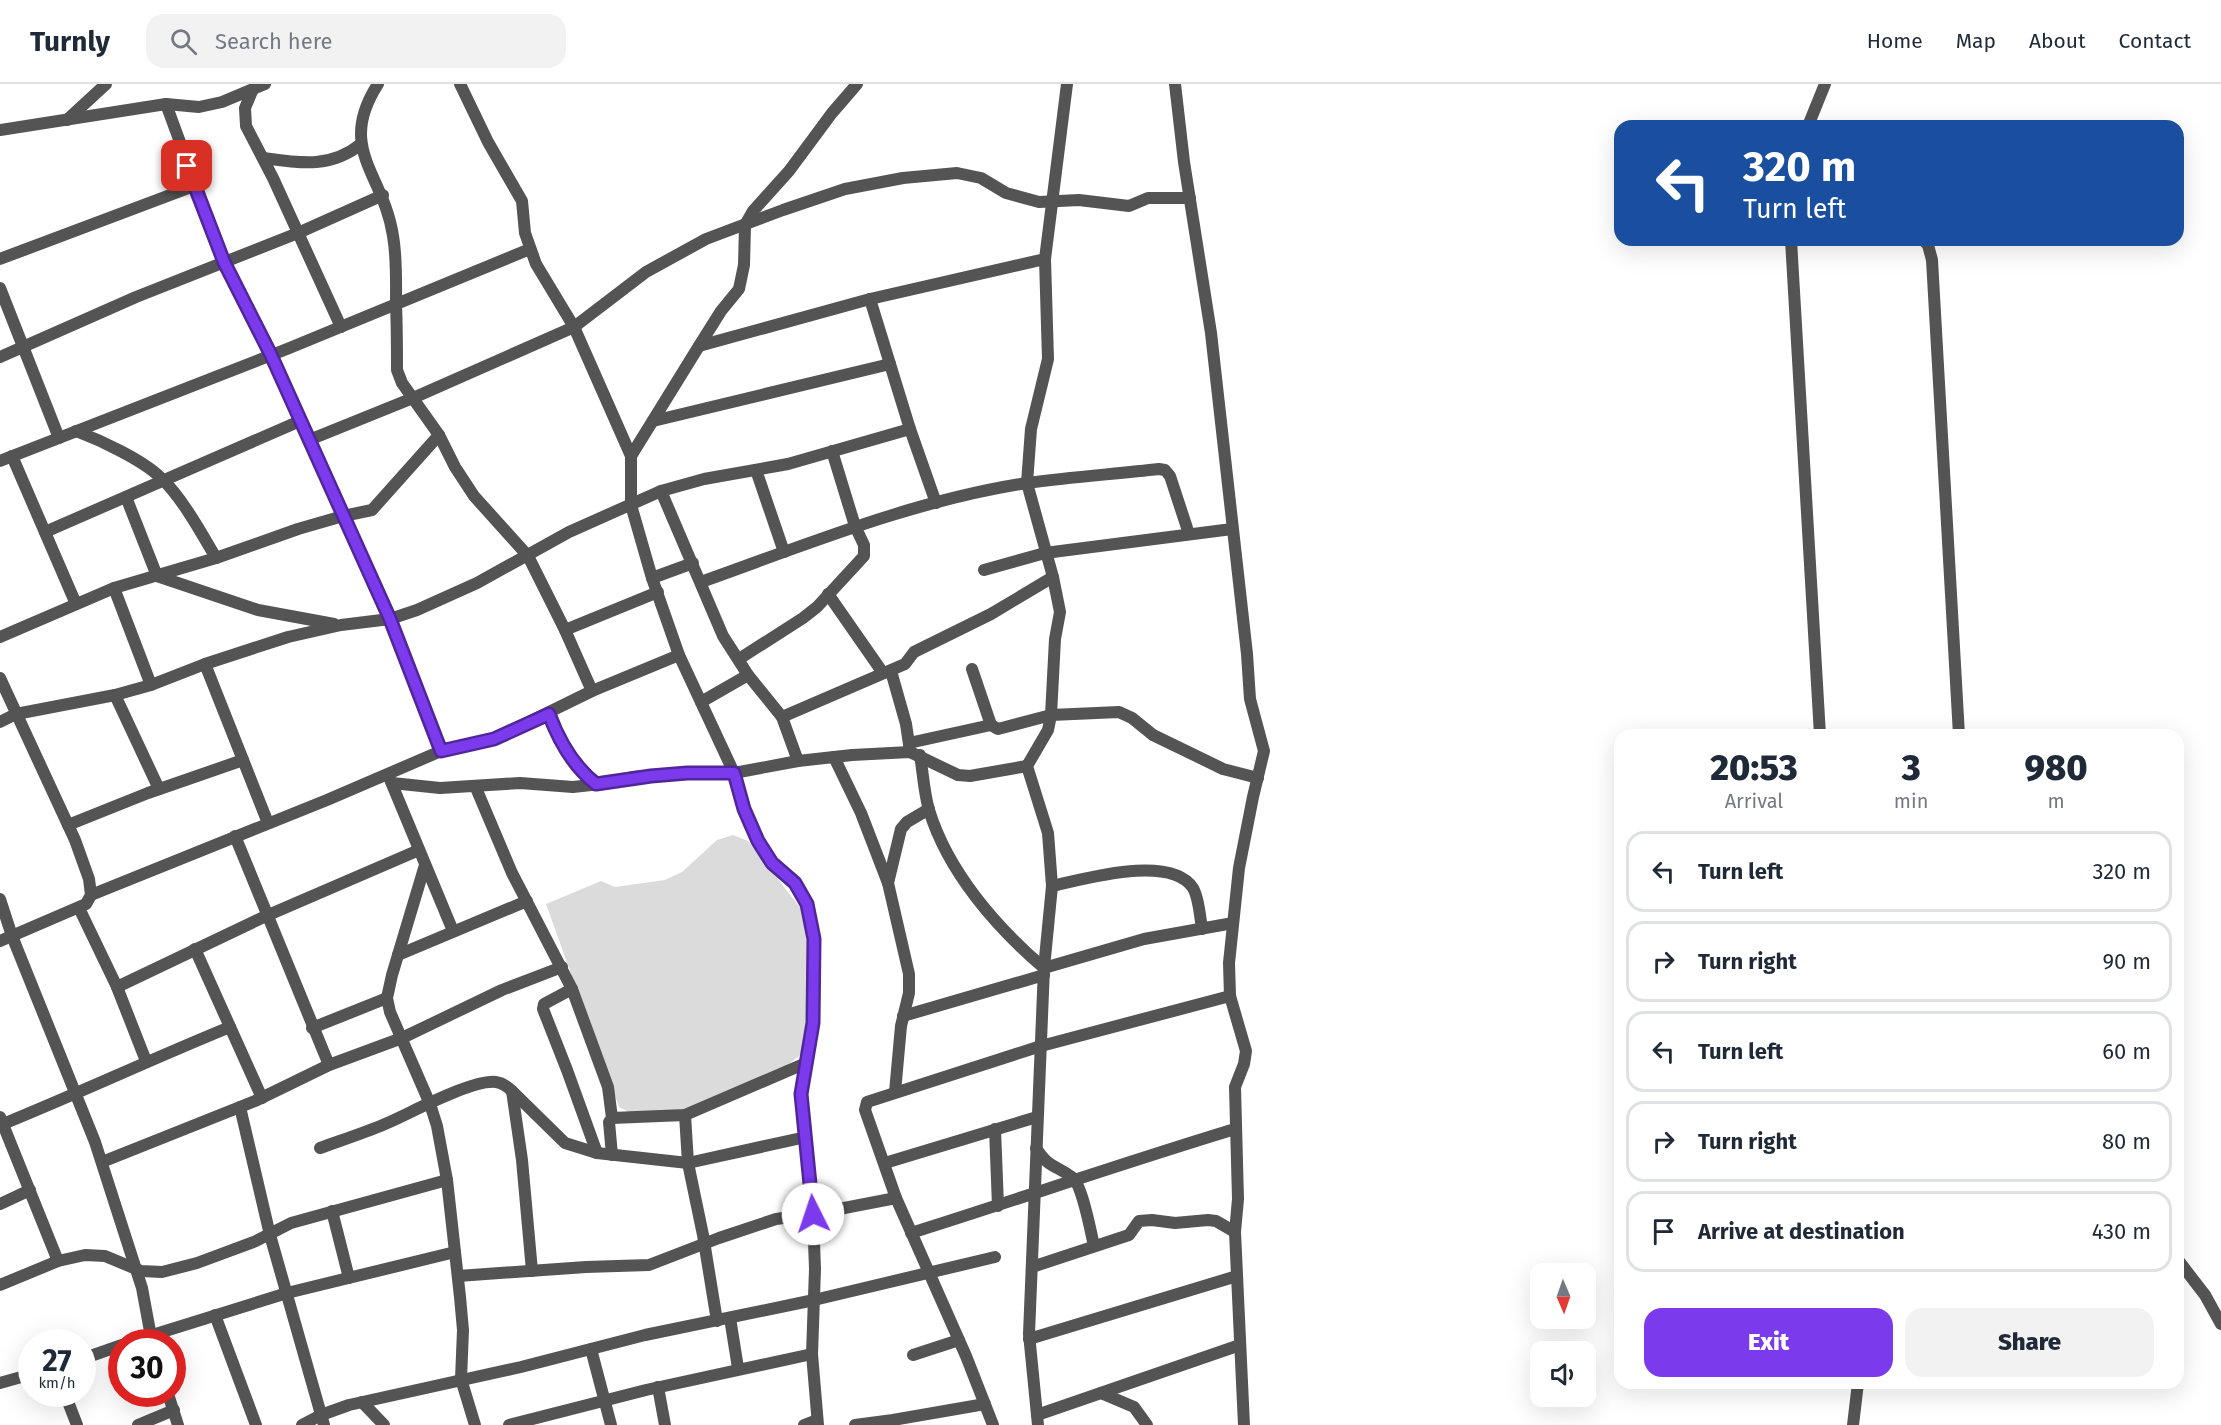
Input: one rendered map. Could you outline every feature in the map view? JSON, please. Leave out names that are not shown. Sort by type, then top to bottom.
[{"type":"street","points":[[67,120],[106,84]]},
{"type":"street","points":[[378,84],[369,99],[361,124],[361,144],[369,170],[383,195],[393,235],[396,261],[397,370],[402,383],[439,435],[455,467],[474,496],[528,556],[592,691]]},
{"type":"street","points":[[460,84],[488,142],[522,201],[525,233],[530,249],[552,293],[574,327],[632,456],[630,505],[652,578],[679,655],[734,773],[744,809],[758,841],[772,863],[795,883],[807,904],[814,939],[813,1023],[801,1094],[813,1214],[812,1354],[817,1423],[804,1425]]},
{"type":"street","points":[[632,456],[721,311],[739,289],[744,265],[745,225],[753,211],[789,171],[832,112],[857,84]]},
{"type":"street","points":[[1067,84],[1045,259],[1048,359],[1031,429],[1027,483],[1053,577],[1060,612],[1055,639],[1051,715],[1048,730],[1027,766],[1048,834],[1052,886],[1044,971],[1029,1339],[1037,1420],[1101,1393],[1240,1345]]},
{"type":"street","points":[[1175,84],[1211,333],[1250,699],[1264,752],[1239,868],[1229,963],[1230,996],[1246,1051],[1244,1064],[1235,1087],[1234,1130],[1238,1199],[1235,1232],[1244,1425]]},
{"type":"street","points":[[1810,120],[1825,84]]},
{"type":"street","points":[[0,130],[166,104],[199,107],[222,102],[259,87]]},
{"type":"street","points":[[259,87],[245,108],[246,126],[341,327]]},
{"type":"street","points":[[166,104],[194,186],[224,262],[271,355],[390,619],[441,751]]},
{"type":"street","points":[[263,158],[303,163],[325,162],[348,154],[361,144]]},
{"type":"street","points":[[309,440],[413,398],[574,327],[646,272],[706,239],[845,189],[939,173],[957,173],[981,178],[1006,193],[1039,202],[1079,200],[1129,206],[1148,198],[1190,198]]},
{"type":"street","points":[[0,260],[194,186]]},
{"type":"street","points":[[0,357],[136,297],[298,233],[383,195]]},
{"type":"street","points":[[1791,246],[1820,729]]},
{"type":"street","points":[[1928,246],[1932,260],[1959,729]]},
{"type":"street","points":[[0,461],[341,327],[530,249]]},
{"type":"street","points":[[699,346],[870,299],[1045,259]]},
{"type":"street","points":[[0,288],[59,438]]},
{"type":"street","points":[[870,299],[910,429],[936,503]]},
{"type":"street","points":[[653,421],[890,364]]},
{"type":"street","points":[[45,532],[300,421]]},
{"type":"street","points":[[0,722],[16,714],[151,686],[205,664],[288,637],[341,625],[390,619],[417,610],[466,588],[569,532],[661,491],[704,479],[788,464],[910,429]]},
{"type":"street","points":[[76,431],[100,440],[163,479],[188,513],[216,558]]},
{"type":"street","points":[[0,637],[114,588],[216,558],[298,529],[372,510],[439,435]]},
{"type":"street","points":[[739,659],[803,618],[864,556],[864,545],[855,526],[832,451]]},
{"type":"street","points":[[12,456],[76,604]]},
{"type":"street","points":[[756,470],[784,552]]},
{"type":"street","points":[[701,582],[855,526],[936,503],[1027,483],[1165,470],[1170,476],[1189,534]]},
{"type":"street","points":[[661,491],[723,636],[748,675],[782,717],[798,761]]},
{"type":"street","points":[[126,497],[157,576],[258,610],[341,625]]},
{"type":"street","points":[[984,570],[1045,553],[1232,529]]},
{"type":"street","points":[[652,578],[693,563]]},
{"type":"street","points":[[782,717],[905,664],[914,652],[991,614],[1053,577]]},
{"type":"street","points":[[114,588],[151,686]]},
{"type":"street","points":[[565,630],[658,592]]},
{"type":"street","points":[[828,594],[887,672],[906,724],[929,809],[949,860],[999,926],[1044,971]]},
{"type":"street","points":[[91,895],[268,823],[390,779],[441,751],[494,739],[592,691],[679,655]]},
{"type":"street","points":[[205,664],[268,823]]},
{"type":"street","points":[[972,669],[991,725],[998,729],[1051,715],[1119,712],[1132,718],[1153,735],[1223,769],[1258,778]]},
{"type":"street","points":[[701,702],[748,675]]},
{"type":"street","points":[[0,678],[68,825],[89,879],[91,895],[86,904],[79,908],[6,938]]},
{"type":"street","points":[[115,695],[159,789]]},
{"type":"street","points":[[549,714],[559,740],[575,764],[596,784]]},
{"type":"street","points":[[390,779],[440,788],[476,788],[520,783],[573,787],[655,775],[734,773],[798,761],[913,750],[991,725]]},
{"type":"street","points":[[913,750],[958,775],[970,776],[1027,766]]},
{"type":"street","points":[[834,757],[861,813],[888,882],[909,974],[909,993],[903,1016],[895,1092]]},
{"type":"street","points":[[68,825],[159,789],[243,760]]},
{"type":"street","points":[[390,779],[453,931]]},
{"type":"street","points":[[476,788],[512,873],[572,989],[608,1087],[612,1118],[609,1122],[612,1155]]},
{"type":"street","points":[[888,882],[901,829],[907,822],[929,809]]},
{"type":"street","points":[[235,836],[329,1065]]},
{"type":"street","points":[[117,987],[266,916],[419,850]]},
{"type":"street","points":[[425,865],[387,998],[390,1012],[430,1104],[437,1126],[447,1180],[458,1276],[463,1330],[461,1379],[475,1425]]},
{"type":"street","points":[[1052,886],[1130,870],[1170,874],[1186,881],[1194,890],[1202,928]]},
{"type":"street","points":[[0,899],[6,938],[102,1162],[142,1288],[149,1329]]},
{"type":"street","points":[[398,956],[527,901]]},
{"type":"street","points":[[79,908],[117,987],[146,1061]]},
{"type":"street","points":[[903,1016],[1144,939],[1233,923]]},
{"type":"street","points":[[195,949],[262,1098]]},
{"type":"street","points":[[102,1162],[262,1098],[329,1065],[402,1038],[502,990],[562,967]]},
{"type":"street","points":[[572,989],[548,1001],[544,1004],[543,1009],[597,1153]]},
{"type":"street","points":[[993,1425],[959,1340],[896,1198],[865,1110],[867,1102],[1041,1046],[1230,996]]},
{"type":"street","points":[[312,1028],[387,998]]},
{"type":"street","points":[[58,1261],[2,1120],[75,1095],[146,1061],[230,1027]]},
{"type":"street","points":[[612,1118],[685,1115],[806,1063]]},
{"type":"street","points":[[320,1148],[477,1085],[496,1082],[512,1091],[565,1143],[597,1153],[688,1162],[806,1137]]},
{"type":"street","points":[[512,1091],[522,1160],[532,1271]]},
{"type":"street","points":[[240,1107],[270,1235],[322,1420]]},
{"type":"street","points":[[685,1115],[688,1162],[704,1243],[738,1368]]},
{"type":"street","points":[[885,1162],[1037,1117]]},
{"type":"street","points":[[995,1130],[998,1206]]},
{"type":"street","points":[[911,1233],[1234,1130]]},
{"type":"street","points":[[1036,1148],[1044,1160],[1075,1179],[1094,1246]]},
{"type":"street","points":[[0,1285],[58,1261],[85,1254],[105,1256],[141,1271],[162,1272],[197,1263],[270,1235],[291,1223],[447,1180]]},
{"type":"street","points":[[0,1204],[30,1190]]},
{"type":"street","points":[[458,1276],[649,1265],[704,1243],[776,1219],[896,1198]]},
{"type":"street","points":[[332,1211],[349,1278]]},
{"type":"street","points":[[1032,1267],[1129,1235],[1139,1221],[1169,1224],[1208,1220],[1216,1221],[1235,1232]]},
{"type":"street","points":[[179,1329],[287,1293],[455,1252]]},
{"type":"street","points":[[302,1425],[322,1420],[362,1402],[521,1367],[645,1335],[814,1300],[995,1257]]},
{"type":"street","points":[[2184,1268],[2205,1295],[2221,1324]]},
{"type":"street","points":[[1029,1339],[1237,1276]]},
{"type":"street","points":[[215,1316],[256,1425]]},
{"type":"street","points":[[913,1355],[959,1340]]},
{"type":"street","points":[[591,1349],[611,1425]]},
{"type":"street","points":[[509,1425],[532,1422],[603,1401],[738,1368],[812,1354]]},
{"type":"street","points":[[0,1383],[18,1378]]},
{"type":"street","points":[[658,1387],[665,1425]]},
{"type":"street","points":[[1853,1425],[1857,1389]]},
{"type":"street","points":[[1101,1393],[1134,1407],[1147,1425]]},
{"type":"street","points":[[362,1402],[384,1425]]},
{"type":"street","points":[[855,1425],[894,1423],[986,1404]]},
{"type":"street","points":[[70,1407],[77,1425]]},
{"type":"street","points":[[173,1407],[178,1425]]},
{"type":"street","points":[[138,1425],[174,1410]]},
{"type":"shaded area","points":[[733,835],[748,841],[802,910],[809,931],[805,1049],[783,1068],[679,1111],[631,1113],[619,1107],[546,904],[601,881],[615,887],[665,880],[682,872],[717,840]]},
{"type":"route","points":[[187,166],[224,262],[271,355],[390,619],[441,751],[494,739],[549,714],[559,740],[575,764],[596,784],[633,777],[687,773],[734,773],[744,809],[758,841],[772,863],[795,883],[807,904],[814,939],[813,1023],[801,1094],[813,1214]]}]
